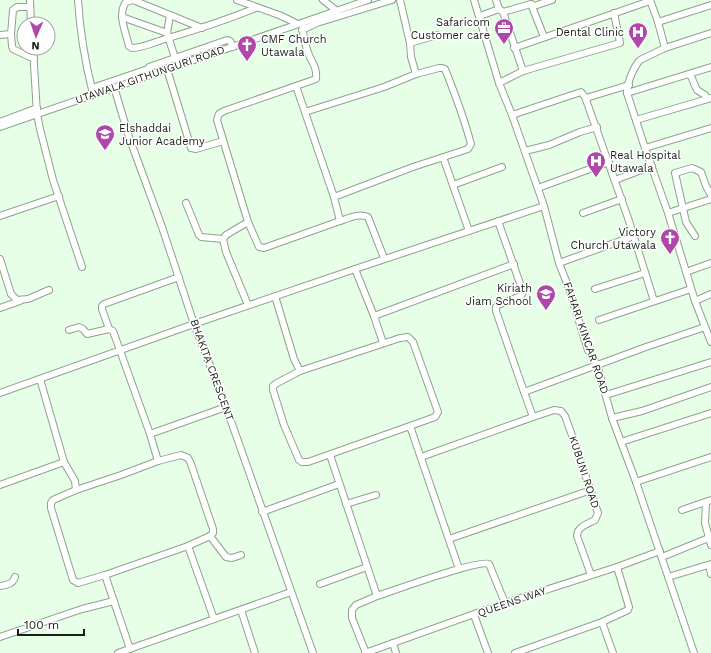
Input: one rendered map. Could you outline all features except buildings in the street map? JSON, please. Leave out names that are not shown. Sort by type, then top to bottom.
[{"type":"street","points":[[30,0],[31,16]]},
{"type":"street","points":[[78,0],[81,40],[93,91],[149,72],[149,67],[202,50],[227,40],[230,41],[233,47]]},
{"type":"street","points":[[202,28],[161,10],[133,0],[129,0],[123,6],[122,17],[131,48],[135,48],[167,36],[202,28],[256,8]]},
{"type":"street","points":[[237,0],[300,24],[308,53],[317,74],[316,79],[224,111],[219,114],[216,120],[248,222],[259,247],[264,248],[361,215],[368,217],[384,258]]},
{"type":"street","points":[[323,0],[337,11]]},
{"type":"street","name":"UTAWALA GITHUNGURI ROAD","points":[[0,127],[37,111],[93,91],[114,86],[149,72],[167,69],[300,24],[316,21],[337,11],[368,0]]},
{"type":"street","points":[[302,30],[316,21],[352,13],[392,0]]},
{"type":"street","points":[[400,0],[410,43],[410,53],[416,74]]},
{"type":"street","name":"FAHARI KINCAR ROAD","points":[[474,0],[480,16],[498,83],[512,115],[538,188],[559,263],[568,286],[588,350],[597,365],[612,418],[636,482],[694,653]]},
{"type":"street","points":[[496,0],[523,71]]},
{"type":"street","points":[[480,16],[532,4],[534,6],[552,0]]},
{"type":"street","points":[[514,48],[650,0],[665,48]]},
{"type":"street","points":[[532,4],[544,37]]},
{"type":"street","points":[[658,22],[711,5]]},
{"type":"street","points":[[350,6],[352,13]]},
{"type":"street","points":[[30,7],[17,7],[13,10],[11,34],[13,49],[34,59]]},
{"type":"street","points":[[498,83],[523,71],[620,43],[614,13]]},
{"type":"street","points":[[170,15],[167,36],[174,58],[181,64]]},
{"type":"street","points":[[122,17],[167,36]]},
{"type":"street","points":[[711,33],[665,48],[640,60],[637,63],[629,85],[628,93],[645,148],[668,213],[691,289],[711,342]]},
{"type":"street","points":[[0,35],[11,34]]},
{"type":"street","points":[[410,43],[437,35]]},
{"type":"street","points":[[202,50],[205,56]]},
{"type":"street","points":[[34,56],[37,111],[46,154],[82,267]]},
{"type":"street","points":[[628,93],[711,67]]},
{"type":"street","points":[[305,112],[384,87],[416,74],[442,68],[445,69],[456,96],[470,144],[468,149],[406,169],[334,197]]},
{"type":"street","points":[[167,69],[191,148],[196,149],[223,141]]},
{"type":"street","points":[[690,74],[697,90],[709,98]]},
{"type":"street","points":[[586,98],[629,85]]},
{"type":"street","name":"BHAKITA CRESCENT","points":[[114,86],[129,137],[162,226],[194,324],[226,407],[312,653]]},
{"type":"street","points":[[296,86],[334,197],[340,221]]},
{"type":"street","points":[[512,115],[581,92],[586,98],[622,199],[654,301]]},
{"type":"street","points":[[636,120],[709,98]]},
{"type":"street","points":[[0,122],[37,111]]},
{"type":"street","points":[[525,151],[549,145],[580,132],[597,128]]},
{"type":"street","points":[[645,148],[711,128]]},
{"type":"street","points":[[444,157],[469,231]]},
{"type":"street","points":[[538,188],[609,162]]},
{"type":"street","points":[[615,180],[652,166]]},
{"type":"street","points":[[453,185],[502,167]]},
{"type":"street","points":[[694,236],[686,222],[674,174],[676,172],[692,168],[701,172],[711,195]]},
{"type":"street","points":[[0,216],[59,196]]},
{"type":"street","points":[[583,213],[622,199]]},
{"type":"street","points":[[668,213],[711,199]]},
{"type":"street","points":[[186,203],[201,237],[223,239]]},
{"type":"street","points":[[0,393],[384,258],[544,206]]},
{"type":"street","points":[[498,221],[523,292],[521,296],[498,305],[496,310],[533,417]]},
{"type":"street","points":[[248,222],[226,234],[223,239],[226,252],[248,305]]},
{"type":"street","points":[[559,263],[634,236]]},
{"type":"street","points":[[0,259],[14,298],[17,300],[28,299]]},
{"type":"street","points":[[686,272],[711,263]]},
{"type":"street","points":[[374,316],[514,264]]},
{"type":"street","points":[[355,269],[383,343]]},
{"type":"street","points":[[596,289],[645,273]]},
{"type":"street","points":[[158,461],[150,434],[113,331],[109,329],[102,306],[179,277]]},
{"type":"street","points":[[599,320],[691,289]]},
{"type":"street","points":[[0,308],[28,299],[49,290]]},
{"type":"street","points":[[695,300],[711,294]]},
{"type":"street","points":[[275,296],[294,359],[300,371]]},
{"type":"street","points":[[69,330],[79,326],[87,334],[89,334],[109,329]]},
{"type":"street","points":[[524,392],[705,327]]},
{"type":"street","points":[[408,337],[412,342],[438,412],[435,417],[330,455],[308,462],[302,462],[299,460],[284,425],[273,390],[277,383],[300,371],[383,343],[408,337]]},
{"type":"street","points":[[606,395],[711,362]]},
{"type":"street","points":[[40,379],[64,462],[75,481],[76,490]]},
{"type":"street","points":[[612,418],[642,411],[711,387]]},
{"type":"street","points":[[150,434],[226,407]]},
{"type":"street","name":"KUBUNI ROAD","points":[[420,457],[554,410],[561,411],[565,416],[598,513],[595,520],[580,528],[577,532],[577,536],[591,575]]},
{"type":"street","points":[[622,442],[711,413]]},
{"type":"street","points":[[410,426],[459,569]]},
{"type":"street","points":[[181,455],[188,458],[213,529],[213,533],[210,536],[188,546],[78,583],[73,580],[51,508],[51,503],[53,500],[76,490],[121,476],[158,461],[181,455]]},
{"type":"street","points":[[330,455],[338,484],[377,596]]},
{"type":"street","points":[[636,482],[711,457]]},
{"type":"street","points":[[0,485],[64,462]]},
{"type":"street","points":[[262,512],[338,484]]},
{"type":"street","points":[[449,539],[591,490]]},
{"type":"street","points":[[346,504],[376,494]]},
{"type":"street","points":[[682,510],[708,501],[705,523],[711,545]]},
{"type":"street","points":[[210,536],[226,557],[232,558],[241,555]]},
{"type":"street","name":"QUEENS WAY","points":[[365,653],[591,575],[710,538]]},
{"type":"street","points":[[188,546],[214,619]]},
{"type":"street","points":[[365,653],[352,618],[352,610],[356,605],[377,596],[485,562],[489,564],[505,604]]},
{"type":"street","points":[[668,577],[710,565],[711,574]]},
{"type":"street","points":[[320,584],[367,566]]},
{"type":"street","points":[[517,653],[602,622],[628,610],[629,607],[617,567]]},
{"type":"street","points":[[105,575],[130,649]]},
{"type":"street","points":[[0,586],[11,584],[15,577]]},
{"type":"street","points":[[118,653],[291,592]]},
{"type":"street","points":[[0,637],[82,609],[114,601]]},
{"type":"street","points":[[241,610],[255,653]]},
{"type":"street","points":[[474,615],[488,653]]},
{"type":"street","points":[[602,622],[613,653]]},
{"type":"street","points":[[393,643],[396,653]]},
{"type":"place","name":"Safaricom Customer care","points":[[504,45]]},
{"type":"place","name":"Dental Clinic","points":[[638,49]]},
{"type":"place","name":"CMF Church Utawala","points":[[247,62]]},
{"type":"place","name":"Elshaddai Junior Academy","points":[[105,151]]},
{"type":"place","name":"Real Hospital Utawala","points":[[596,178]]},
{"type":"place","name":"Victory Church Utawala","points":[[670,255]]},
{"type":"place","name":"Kiriath Jiam School","points":[[546,311]]}]
